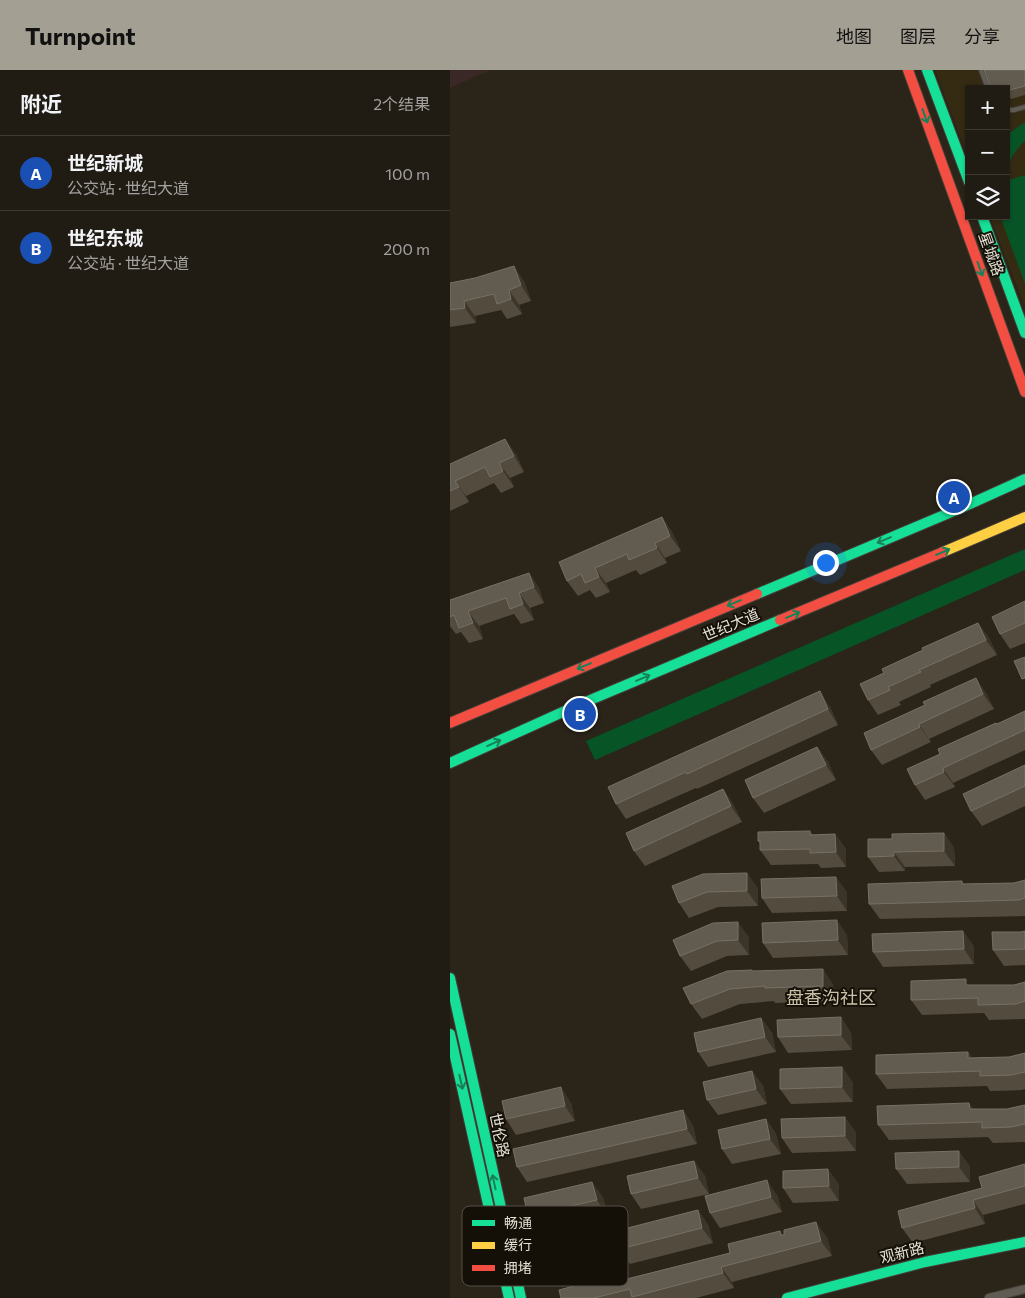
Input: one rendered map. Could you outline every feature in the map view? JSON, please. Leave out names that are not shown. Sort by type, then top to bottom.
[{"type":"main road","name":"星城路","points":[[908,70],[1025,392]]},
{"type":"main road","points":[[927,70],[966,175]]},
{"type":"main road","name":"星城路","points":[[983,220],[1025,333]]},
{"type":"main road","name":"世纪大道","points":[[450,723],[961,508],[1025,479]]},
{"type":"main road","name":"世纪大道","points":[[450,764],[576,706],[1025,517]]},
{"type":"main road","name":"世伦路","points":[[450,978],[501,1206]]},
{"type":"main road","name":"世伦路","points":[[450,1034],[488,1206]]},
{"type":"main road","name":"观新路","points":[[787,1298],[925,1262],[1025,1242]]},
{"type":"street","points":[[989,1298],[1025,1289]]},
{"type":"lane","points":[[981,70],[987,85]]},
{"type":"lane","points":[[1010,110],[1025,107]]},
{"type":"shaded area","points":[[450,70],[491,70],[450,88]]},
{"type":"shaded area","points":[[935,70],[1025,70],[1025,308],[992,220],[1010,220],[1010,85],[965,85],[965,149]]},
{"type":"green space","points":[[1025,122],[1025,141],[1010,162],[1010,133]]},
{"type":"green space","points":[[1025,175],[1025,284],[1001,220],[1010,220],[1010,180]]},
{"type":"green space","points":[[1025,549],[1025,570],[595,760],[586,741]]},
{"type":"building","points":[[984,70],[1025,70],[1025,86],[1010,90],[1010,85],[990,85]]},
{"type":"building","points":[[514,266],[521,285],[509,290],[511,299],[497,304],[494,294],[464,301],[465,308],[450,310],[450,283],[475,278]]},
{"type":"building","points":[[505,439],[514,456],[499,463],[503,471],[490,477],[485,467],[455,481],[459,487],[450,491],[450,464]]},
{"type":"building","points":[[662,517],[670,536],[655,543],[657,548],[629,560],[627,554],[595,568],[599,577],[585,583],[581,574],[567,581],[559,562]]},
{"type":"building","points":[[529,573],[534,587],[519,593],[523,604],[510,609],[506,598],[468,611],[473,623],[459,628],[454,615],[450,617],[450,600]]},
{"type":"building","points":[[1025,601],[1025,623],[1000,634],[992,617]]},
{"type":"building","points":[[978,623],[986,640],[919,670],[921,672],[888,687],[890,690],[868,700],[860,684],[884,673],[882,669],[923,650],[922,648]]},
{"type":"building","points":[[1025,657],[1025,678],[1022,679],[1014,661]]},
{"type":"building","points":[[976,678],[983,694],[919,724],[920,727],[871,750],[864,733],[925,705],[923,702]]},
{"type":"building","points":[[820,691],[828,709],[687,774],[686,772],[616,804],[608,787]]},
{"type":"building","points":[[1025,711],[1025,730],[943,768],[944,772],[915,785],[907,769],[940,754],[938,749]]},
{"type":"building","points":[[817,747],[826,765],[753,798],[745,780]]},
{"type":"building","points":[[1025,765],[1025,786],[971,811],[963,794]]},
{"type":"building","points":[[723,789],[731,806],[634,851],[626,833]]},
{"type":"building","points":[[810,831],[810,835],[835,834],[836,852],[810,853],[810,849],[760,850],[758,832]]},
{"type":"building","points":[[944,833],[944,851],[894,852],[894,856],[868,857],[868,839],[892,839],[892,834]]},
{"type":"building","points":[[747,873],[747,891],[707,892],[679,903],[672,886],[703,874]]},
{"type":"building","points":[[836,877],[837,896],[762,898],[761,879]]},
{"type":"building","points":[[1025,880],[1025,898],[1019,900],[869,904],[868,884],[962,881],[962,884],[1014,883]]},
{"type":"building","points":[[837,920],[838,940],[763,943],[762,923]]},
{"type":"building","points":[[738,922],[738,940],[717,941],[680,956],[673,940],[713,923]]},
{"type":"building","points":[[963,931],[964,949],[873,952],[872,934]]},
{"type":"building","points":[[1025,931],[1025,949],[993,950],[992,932]]},
{"type":"building","points":[[823,969],[823,986],[765,988],[765,986],[730,989],[691,1004],[683,988],[727,971]]},
{"type":"building","points":[[966,979],[966,985],[1014,985],[1025,982],[1025,1001],[1016,1004],[978,1005],[978,998],[911,1000],[911,981]]},
{"type":"building","points":[[841,1017],[841,1035],[778,1037],[777,1020]]},
{"type":"building","points":[[761,1018],[765,1037],[698,1052],[694,1033]]},
{"type":"building","points":[[968,1052],[968,1058],[1009,1057],[1025,1053],[1025,1072],[1011,1075],[980,1076],[980,1071],[876,1074],[876,1055]]},
{"type":"building","points":[[842,1067],[842,1087],[780,1089],[780,1069]]},
{"type":"building","points":[[752,1071],[756,1089],[707,1100],[703,1082]]},
{"type":"building","points":[[561,1087],[565,1106],[506,1119],[502,1101]]},
{"type":"building","points":[[969,1103],[970,1109],[1007,1109],[1025,1105],[1025,1124],[1011,1127],[982,1128],[982,1122],[878,1125],[877,1106]]},
{"type":"building","points":[[683,1110],[687,1129],[517,1167],[513,1149]]},
{"type":"building","points":[[845,1117],[845,1136],[782,1138],[781,1119]]},
{"type":"building","points":[[766,1119],[770,1139],[722,1149],[718,1130]]},
{"type":"building","points":[[959,1151],[959,1167],[896,1169],[895,1153]]},
{"type":"building","points":[[694,1161],[698,1178],[631,1194],[627,1176]]},
{"type":"building","points":[[1025,1164],[1025,1186],[973,1200],[975,1208],[902,1228],[898,1211],[982,1188],[979,1177]]},
{"type":"building","points":[[828,1169],[829,1186],[783,1188],[783,1171]]},
{"type":"building","points":[[767,1180],[771,1197],[710,1213],[705,1196]]},
{"type":"building","points":[[592,1182],[597,1200],[571,1206],[526,1206],[524,1198]]},
{"type":"building","points":[[698,1210],[702,1228],[628,1247],[628,1228]]},
{"type":"building","points":[[816,1222],[821,1241],[721,1267],[723,1273],[632,1297],[630,1289],[594,1298],[561,1298],[559,1290],[574,1286],[628,1286],[628,1279],[730,1253],[728,1244],[780,1231],[781,1235],[784,1235],[784,1230]]},
{"type":"traffic: fast","points":[[927,70],[966,175]]},
{"type":"traffic: fast","points":[[983,220],[1025,333]]},
{"type":"traffic: fast","points":[[757,594],[1025,479]]},
{"type":"traffic: fast","points":[[450,763],[576,706],[780,620]]},
{"type":"traffic: fast","points":[[450,978],[501,1206]]},
{"type":"traffic: fast","points":[[450,1034],[488,1206]]},
{"type":"traffic: fast","points":[[787,1298],[925,1262],[1025,1242]]},
{"type":"traffic: fast","points":[[506,1286],[509,1298]]},
{"type":"traffic: fast","points":[[518,1286],[521,1298]]},
{"type":"traffic: slow","points":[[943,552],[1025,517]]},
{"type":"traffic: jam","points":[[908,70],[1025,392]]},
{"type":"traffic: jam","points":[[780,620],[943,552]]},
{"type":"traffic: jam","points":[[450,723],[757,594]]},
{"type":"place","name":"世纪新城","points":[[954,497]]},
{"type":"place","name":"世纪东城","points":[[580,714]]},
{"type":"district","name":"盘香沟社区","points":[[831,998]]}]
